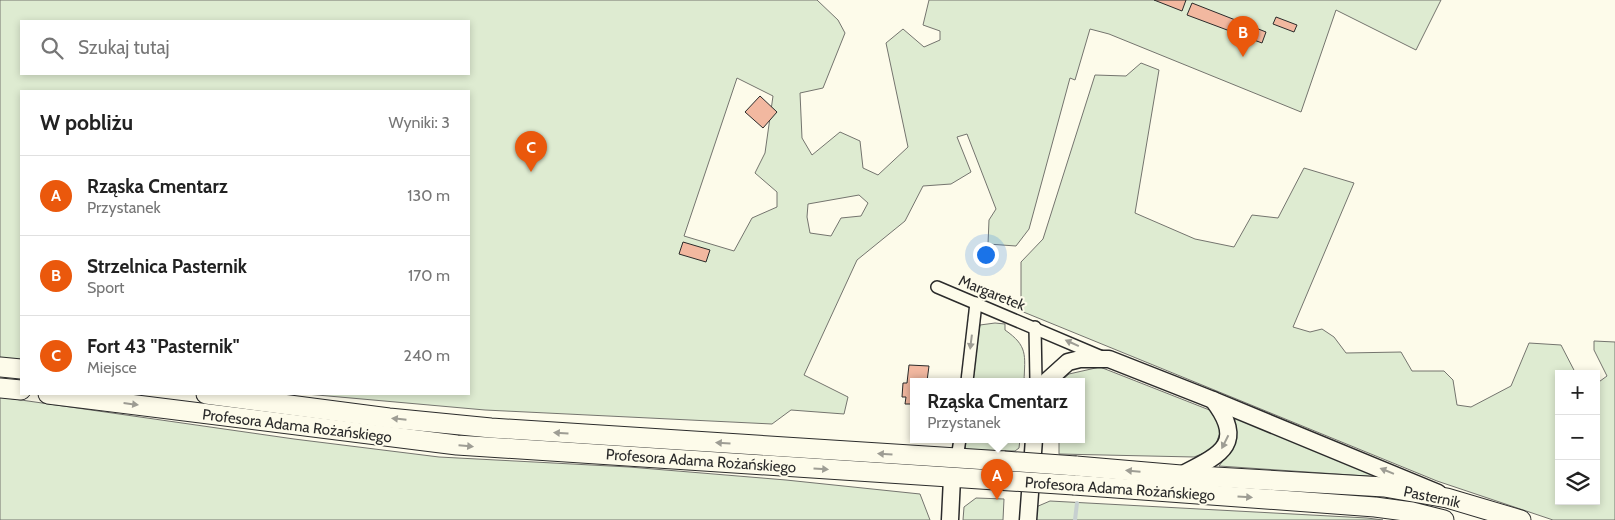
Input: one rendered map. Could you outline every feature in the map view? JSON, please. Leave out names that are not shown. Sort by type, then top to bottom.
[{"type":"main road","points":[[0,367],[20,369]]},
{"type":"main road","points":[[0,388],[20,390]]},
{"type":"main road","name":"Profesora Adama Rożańskiego","points":[[56,395],[458,445],[1356,505]]},
{"type":"main road","name":"Profesora Adama Rożańskiego","points":[[214,395],[389,418],[491,428],[1340,484]]},
{"type":"main road","name":"Pasternik","points":[[1340,484],[1384,487],[1447,498],[1521,520]]},
{"type":"main road","name":"Pasternik","points":[[1356,505],[1412,512],[1444,520]]},
{"type":"street","name":"Margaretek","points":[[937,287],[1109,359]]},
{"type":"street","points":[[967,378],[976,303]]},
{"type":"street","points":[[1035,327],[1036,378]]},
{"type":"street","points":[[1050,378],[1068,362],[1080,358],[1109,359],[1421,484],[1447,498]]},
{"type":"street","points":[[1181,475],[1213,457],[1227,441],[1229,433],[1227,420],[1213,400]]},
{"type":"street","points":[[957,458],[959,443]]},
{"type":"street","points":[[1028,520],[1034,443]]},
{"type":"street","points":[[950,520],[952,478]]},
{"type":"green space","points":[[0,0],[817,0],[838,20],[845,33],[823,88],[800,93],[802,138],[812,155],[840,132],[860,141],[863,168],[878,175],[908,147],[886,43],[903,29],[924,47],[940,40],[940,31],[923,25],[929,0],[1441,0],[1416,50],[1336,10],[1301,112],[1109,34],[1090,29],[1075,80],[1070,78],[1029,229],[1016,246],[988,244],[989,220],[996,209],[967,134],[957,137],[971,172],[951,184],[923,186],[905,221],[857,260],[804,375],[848,397],[844,414],[791,410],[772,424],[485,410],[317,395],[470,395],[470,90],[20,90],[20,362],[0,359]],"holes":[[[737,78],[773,96],[765,153],[755,173],[777,192],[777,207],[752,218],[734,251],[684,236]],[[859,195],[868,203],[861,216],[841,218],[831,236],[810,233],[807,217],[808,204]]]},
{"type":"green space","points":[[1141,63],[1159,70],[1135,213],[1195,239],[1234,247],[1252,215],[1278,218],[1304,168],[1354,183],[1293,327],[1310,332],[1322,329],[1334,337],[1346,353],[1401,352],[1412,371],[1444,371],[1453,380],[1457,405],[1471,407],[1511,386],[1529,343],[1561,345],[1574,370],[1555,370],[1555,505],[1600,505],[1600,381],[1607,376],[1594,350],[1594,341],[1615,342],[1615,520],[1553,520],[1437,481],[1021,311],[1021,262],[1043,239],[1095,75],[1126,76]]},
{"type":"green space","points":[[1005,324],[1005,330],[1018,341],[1024,352],[1024,378],[972,378],[980,325]]},
{"type":"green space","points":[[1100,367],[1212,411],[1221,430],[1214,449],[1194,457],[1059,454],[1059,443],[1085,443],[1085,378],[1064,378],[1069,374]]},
{"type":"green space","points":[[0,397],[294,439],[439,457],[629,467],[786,480],[920,494],[930,520],[0,520]]},
{"type":"green space","points":[[1235,418],[1381,477],[1219,466],[1231,450]]},
{"type":"green space","points":[[964,443],[1020,443],[1019,448],[1015,451],[966,450]]},
{"type":"green space","points":[[976,498],[1004,499],[1003,520],[963,520],[964,507]]},
{"type":"green space","points":[[1050,501],[1383,520],[1036,520],[1036,507]]},
{"type":"building","points":[[1154,0],[1186,0],[1182,11]]},
{"type":"building","points":[[1192,3],[1266,32],[1262,43],[1187,15]]},
{"type":"building","points":[[1276,17],[1297,25],[1294,32],[1273,24]]},
{"type":"building","points":[[760,96],[777,112],[763,128],[745,112]]},
{"type":"building","points":[[683,242],[710,250],[706,262],[679,254]]},
{"type":"building","points":[[909,365],[929,366],[927,378],[910,378],[910,404],[905,404],[906,397],[902,397],[903,383],[907,383]]},
{"type":"waterway","points":[[1075,520],[1077,503]]},
{"type":"place","name":"Strzelnica Pasternik","points":[[1243,57]]},
{"type":"place","name":"Fort 43 \"Pasternik\"","points":[[531,172]]},
{"type":"place","name":"Rząska Cmentarz","points":[[997,500]]}]
